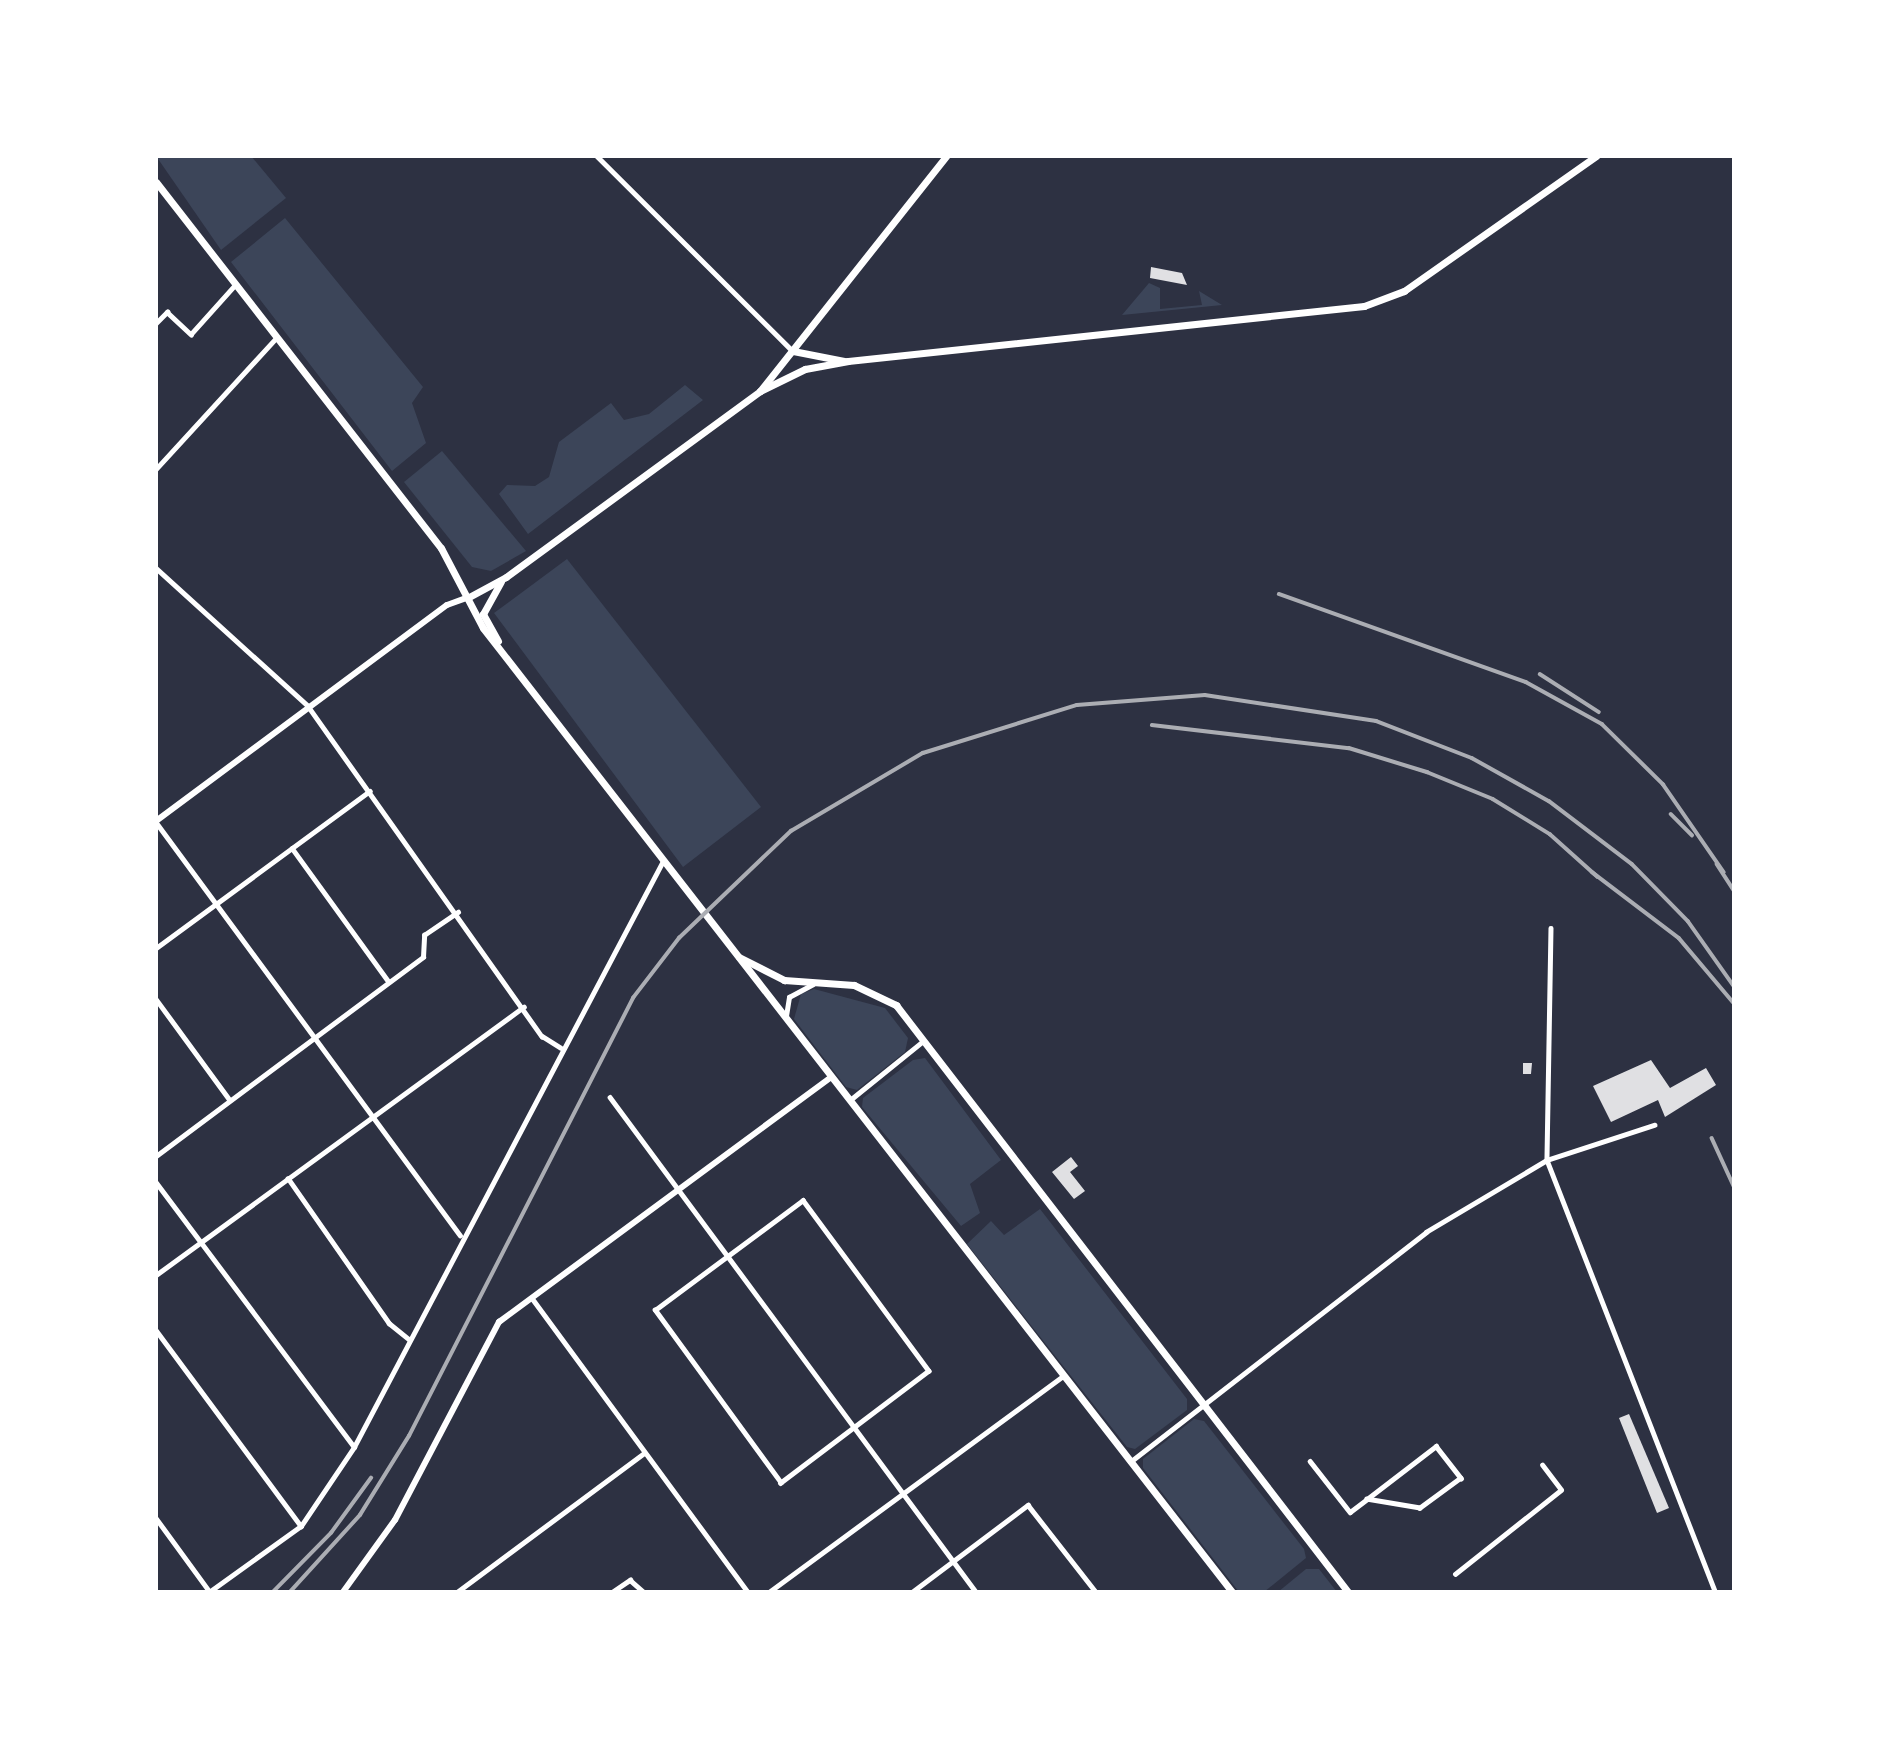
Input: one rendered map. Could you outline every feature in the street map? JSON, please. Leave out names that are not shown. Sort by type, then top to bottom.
[{"type":"main road","points":[[760,391],[946,156]]},
{"type":"main road","points":[[469,597],[506,577],[760,391],[805,369],[848,362],[1364,306],[1404,290],[1596,156]]},
{"type":"main road","points":[[156,182],[441,548],[512,666],[1231,1592]]},
{"type":"main road","points":[[793,351],[848,362]]},
{"type":"main road","points":[[506,577],[489,595],[484,614],[512,666]]},
{"type":"main road","points":[[733,953],[762,973],[854,985],[896,1005],[1348,1592]]},
{"type":"street","points":[[597,156],[793,351]]},
{"type":"street","points":[[156,323],[167,312],[191,334],[236,285]]},
{"type":"street","points":[[156,469],[276,338]]},
{"type":"street","points":[[156,568],[308,706],[458,912],[542,1036],[561,1048]]},
{"type":"street","points":[[460,1235],[219,902],[156,822],[308,706],[447,605],[469,597]]},
{"type":"street","points":[[156,948],[370,791]]},
{"type":"street","points":[[292,848],[389,982]]},
{"type":"street","points":[[156,1518],[209,1592],[301,1526],[354,1447],[460,1235],[663,861]]},
{"type":"street","points":[[156,1156],[423,957],[424,935],[458,912]]},
{"type":"street","points":[[1551,928],[1547,1160],[1714,1592]]},
{"type":"street","points":[[786,1021],[789,997],[817,982]]},
{"type":"street","points":[[156,999],[230,1100]]},
{"type":"street","points":[[156,1275],[372,1115],[524,1007]]},
{"type":"street","points":[[849,1101],[923,1041]]},
{"type":"street","points":[[342,1592],[395,1520],[499,1322],[830,1078]]},
{"type":"street","points":[[610,1097],[976,1592]]},
{"type":"street","points":[[1129,1462],[1201,1403],[1426,1232],[1547,1160],[1654,1125]]},
{"type":"street","points":[[288,1178],[389,1323],[409,1339]]},
{"type":"street","points":[[156,1182],[354,1447]]},
{"type":"street","points":[[803,1200],[929,1371],[855,1428],[781,1483],[655,1310],[803,1200]]},
{"type":"street","points":[[531,1297],[748,1592]]},
{"type":"street","points":[[156,1330],[301,1526]]},
{"type":"street","points":[[769,1592],[1062,1377]]},
{"type":"street","points":[[1310,1461],[1350,1512],[1436,1446],[1461,1478],[1420,1508],[1367,1499]]},
{"type":"street","points":[[457,1592],[644,1453]]},
{"type":"street","points":[[1454,1574],[1561,1490],[1542,1465]]},
{"type":"street","points":[[912,1592],[1028,1505],[1096,1592]]},
{"type":"street","points":[[612,1592],[630,1580],[644,1592]]},
{"type":"shaded area","points":[[156,156],[251,156],[286,198],[221,250]]},
{"type":"shaded area","points":[[285,218],[423,387],[412,403],[426,443],[392,471],[231,262]]},
{"type":"shaded area","points":[[1149,283],[1160,288],[1160,309],[1202,305],[1199,291],[1222,305],[1122,315]]},
{"type":"shaded area","points":[[685,385],[703,400],[528,534],[499,494],[507,485],[535,486],[549,477],[559,442],[611,403],[624,420],[649,414]]},
{"type":"shaded area","points":[[442,451],[526,551],[491,571],[472,567],[404,482]]},
{"type":"shaded area","points":[[567,559],[761,807],[683,867],[494,613]]},
{"type":"shaded area","points":[[814,989],[885,1008],[908,1038],[905,1052],[857,1090],[846,1087],[794,1019],[801,994]]},
{"type":"shaded area","points":[[925,1058],[1001,1160],[970,1184],[980,1213],[961,1226],[862,1107],[863,1098],[913,1060]]},
{"type":"shaded area","points":[[1040,1209],[1187,1399],[1187,1410],[1135,1449],[1127,1447],[967,1244],[991,1221],[1004,1235]]},
{"type":"shaded area","points":[[1194,1419],[1204,1421],[1304,1549],[1306,1558],[1264,1592],[1239,1592],[1143,1468],[1143,1459]]},
{"type":"shaded area","points":[[1306,1569],[1319,1569],[1337,1592],[1278,1592]]},
{"type":"building","points":[[1151,267],[1182,273],[1187,285],[1150,278]]},
{"type":"building","points":[[1651,1060],[1670,1088],[1706,1068],[1716,1085],[1665,1117],[1658,1100],[1611,1122],[1593,1086]]},
{"type":"building","points":[[1523,1063],[1532,1063],[1531,1074],[1523,1074]]},
{"type":"building","points":[[1071,1157],[1078,1166],[1070,1172],[1085,1191],[1074,1199],[1052,1172]]},
{"type":"building","points":[[1629,1414],[1669,1508],[1657,1513],[1619,1418]]},
{"type":"railway","points":[[1279,594],[1526,682],[1602,724],[1663,784],[1724,872]]},
{"type":"railway","points":[[1540,674],[1599,712]]},
{"type":"railway","points":[[290,1592],[360,1515],[409,1436],[633,998],[679,938],[791,831],[923,753],[1077,705],[1205,695],[1376,721],[1472,758],[1549,801],[1632,864],[1688,921],[1734,986]]},
{"type":"railway","points":[[1152,725],[1349,748],[1427,772],[1493,799],[1550,834],[1598,877]]},
{"type":"railway","points":[[1671,814],[1692,835]]},
{"type":"railway","points":[[1717,864],[1734,890]]},
{"type":"railway","points":[[1592,872],[1679,938],[1734,1003]]},
{"type":"railway","points":[[1712,1138],[1734,1186]]},
{"type":"railway","points":[[273,1592],[331,1533],[371,1478]]}]
